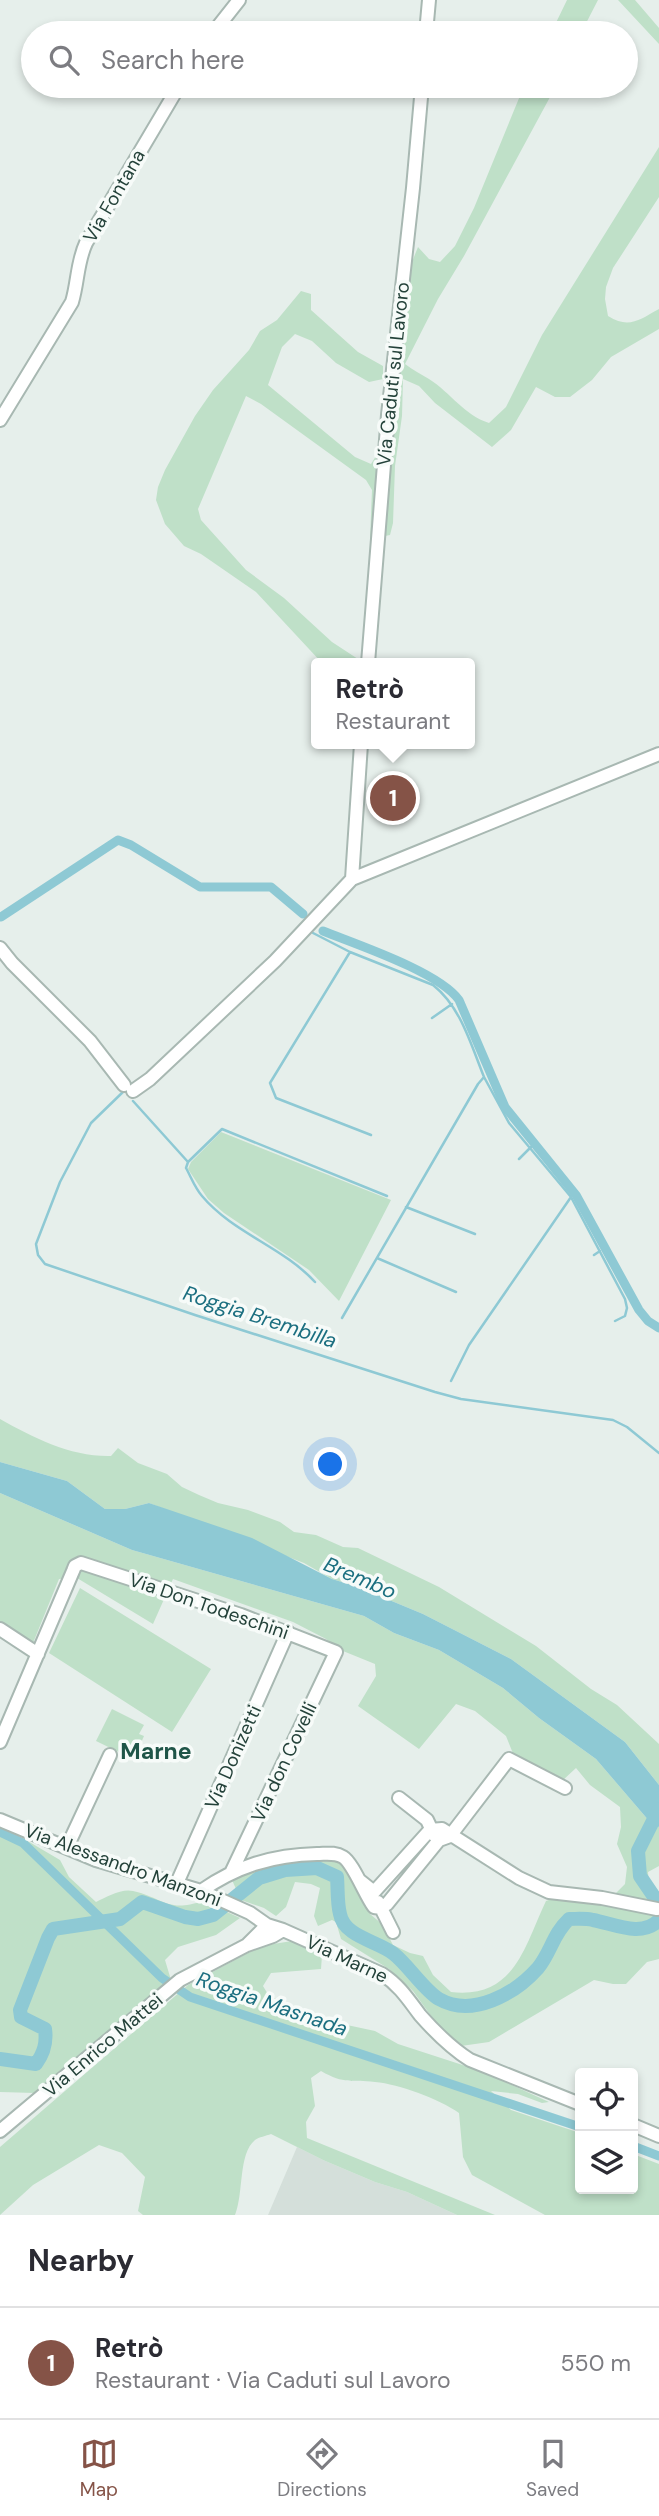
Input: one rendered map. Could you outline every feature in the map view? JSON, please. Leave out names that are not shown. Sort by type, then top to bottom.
[{"type":"street","points":[[222,21],[239,0]]},
{"type":"street","points":[[427,21],[429,0]]},
{"type":"street","name":"Via Fontana","points":[[0,420],[72,302],[79,258],[86,243],[172,98]]},
{"type":"street","name":"Via Caduti sul Lavoro","points":[[368,658],[388,415],[421,98]]},
{"type":"street","points":[[352,879],[361,749]]},
{"type":"street","points":[[0,948],[90,1041],[129,1088],[150,1079],[275,961],[352,879],[659,754]]},
{"type":"street","name":"Via Don Todeschini","points":[[38,1654],[75,1566],[81,1563],[288,1632],[336,1652]]},
{"type":"street","points":[[0,1629],[38,1654],[6,1712],[0,1742]]},
{"type":"street","name":"Via Donizetti","points":[[177,1883],[288,1632]]},
{"type":"street","name":"Via don Covelli","points":[[232,1873],[336,1652]]},
{"type":"street","points":[[67,1847],[110,1755]]},
{"type":"street","points":[[201,1891],[232,1873],[265,1859],[335,1853],[346,1858],[373,1907],[381,1908],[387,1905],[440,1835],[509,1759],[565,1788]]},
{"type":"street","points":[[399,1798],[427,1820],[440,1835],[550,1892],[602,1898],[657,1909]]},
{"type":"street","name":"Via Alessandro Manzoni","points":[[0,1821],[96,1860],[201,1891],[250,1913],[267,1925],[283,1930]]},
{"type":"street","points":[[374,1892],[440,1835]]},
{"type":"street","points":[[359,1880],[374,1892],[393,1932]]},
{"type":"street","name":"Via Enrico Mattei","points":[[247,1945],[267,1925]]},
{"type":"street","name":"Via Enrico Mattei","points":[[0,2131],[180,1980],[247,1945],[273,1937],[283,1930]]},
{"type":"street","name":"Via Marne","points":[[283,1930],[383,1974],[396,1983],[444,2040],[470,2060],[575,2102]]},
{"type":"street","points":[[638,2127],[659,2136]]},
{"type":"shaded area","points":[[297,2147],[323,2160],[407,2192],[457,2215],[268,2215]]},
{"type":"green space","points":[[567,0],[598,0],[587,21],[557,21]]},
{"type":"green space","points":[[618,0],[635,0],[659,28],[659,44],[638,21]]},
{"type":"green space","points":[[519,98],[550,98],[405,364],[437,385],[472,415],[489,423],[506,407],[542,335],[659,147],[659,197],[613,268],[605,299],[608,316],[622,322],[634,322],[659,309],[659,329],[611,357],[592,380],[570,397],[555,397],[536,387],[511,430],[492,447],[435,403],[419,386],[403,379],[393,523],[390,535],[370,539],[372,490],[366,480],[246,396],[198,509],[201,520],[246,570],[284,598],[332,642],[356,658],[317,658],[256,592],[201,554],[184,546],[165,524],[156,500],[158,487],[195,416],[213,390],[249,350],[260,331],[277,320],[301,291],[311,294],[311,310],[358,352],[383,366],[383,379],[369,382],[336,363],[312,341],[295,334],[282,347],[268,385],[355,457],[371,464],[376,456],[396,373],[412,262],[418,247],[429,259],[440,262],[455,246],[474,208]]},
{"type":"green space","points":[[221,1132],[391,1200],[339,1301],[309,1270],[224,1213],[208,1199],[188,1169],[191,1162]]},
{"type":"green space","points":[[0,1419],[67,1450],[111,1456],[118,1448],[138,1463],[167,1474],[182,1487],[199,1495],[280,1522],[294,1532],[316,1535],[343,1547],[358,1548],[439,1587],[536,1646],[591,1689],[617,1705],[659,1744],[659,1785],[625,1742],[511,1659],[423,1614],[332,1579],[304,1563],[149,1503],[125,1509],[105,1509],[67,1481],[0,1462]]},
{"type":"green space","points":[[0,1493],[132,1550],[364,1616],[394,1633],[439,1650],[503,1688],[596,1759],[650,1822],[659,1827],[659,1866],[648,1872],[651,1903],[659,1919],[659,1959],[647,1962],[626,1984],[594,1980],[489,2042],[461,2046],[444,2034],[413,1991],[389,1969],[341,1939],[336,1922],[332,1920],[318,1926],[314,1916],[320,1888],[295,1882],[286,1907],[276,1916],[264,1908],[241,1900],[232,1880],[270,1862],[325,1855],[346,1865],[370,1914],[382,1924],[393,1945],[423,1956],[433,1975],[451,1992],[473,1992],[490,1987],[514,1966],[546,1901],[557,1897],[611,1898],[625,1884],[627,1867],[617,1844],[621,1827],[620,1807],[590,1785],[576,1768],[562,1781],[514,1756],[506,1736],[475,1711],[456,1704],[419,1749],[358,1706],[376,1676],[375,1664],[343,1651],[293,1622],[173,1579],[153,1624],[77,1578],[59,1579],[33,1643],[0,1621]]},
{"type":"green space","points":[[80,1588],[211,1669],[172,1732],[49,1653]]},
{"type":"green space","points":[[112,1709],[144,1725],[139,1734],[144,1736],[137,1752],[132,1751],[129,1757],[96,1741]]},
{"type":"green space","points":[[0,1833],[26,1840],[60,1860],[69,1877],[96,1902],[129,1890],[173,1905],[203,1901],[240,1918],[216,1935],[178,1947],[165,1960],[171,1980],[35,2093],[0,2092]]},
{"type":"green space","points":[[292,1941],[322,1955],[321,1969],[271,1973],[263,1986],[269,1996],[333,2022],[375,2031],[398,2044],[481,2071],[549,2102],[542,2103],[518,2094],[491,2091],[511,2110],[575,2131],[575,2194],[638,2194],[638,2156],[659,2164],[659,2215],[545,2215],[472,2175],[463,2157],[459,2113],[407,2089],[385,2083],[342,2080],[321,2071],[311,2078],[315,2106],[306,2122],[307,2138],[495,2215],[457,2215],[407,2192],[323,2160],[271,2134],[255,2140],[246,2155],[235,2215],[143,2215],[138,2211],[145,2177],[122,2153],[99,2145],[33,2185],[0,2215],[0,2147],[188,1985],[261,1946]]},
{"type":"water","points":[[0,1462],[67,1481],[105,1509],[125,1509],[149,1503],[252,1538],[332,1579],[423,1614],[511,1659],[625,1742],[659,1785],[659,1827],[650,1822],[596,1759],[503,1688],[439,1650],[394,1633],[364,1616],[132,1550],[0,1493]]},
{"type":"waterway","name":"Roggia Brembilla","points":[[1,917],[118,840],[131,845],[200,887],[271,887],[303,914]]},
{"type":"waterway","name":"Roggia Brembilla","points":[[323,931],[434,979],[459,1000],[505,1107],[576,1195],[639,1310],[648,1321],[659,1328]]},
{"type":"waterway","points":[[313,933],[350,952],[433,985],[458,1015],[484,1077]]},
{"type":"waterway","points":[[350,952],[270,1083],[276,1098],[371,1135]]},
{"type":"waterway","points":[[432,1018],[452,1004]]},
{"type":"waterway","points":[[342,1318],[484,1077],[509,1123],[571,1197],[625,1299],[625,1316],[615,1321]]},
{"type":"waterway","name":"Roggia Brembilla","points":[[125,1090],[91,1123],[60,1182],[36,1244],[38,1255],[45,1264],[435,1392],[461,1399],[613,1420],[627,1427],[659,1453]]},
{"type":"waterway","points":[[133,1101],[188,1162],[222,1129],[387,1196]]},
{"type":"waterway","points":[[519,1159],[531,1147]]},
{"type":"waterway","points":[[188,1162],[186,1168],[195,1186],[214,1209],[288,1259],[315,1282]]},
{"type":"waterway","points":[[451,1381],[469,1345],[571,1197]]},
{"type":"waterway","points":[[406,1207],[475,1234]]},
{"type":"waterway","points":[[594,1255],[600,1251]]},
{"type":"waterway","points":[[377,1258],[456,1292]]},
{"type":"waterway","points":[[659,1809],[638,1851],[640,1876],[659,1904]]},
{"type":"waterway","name":"Roggia Masnada","points":[[0,1832],[23,1843],[162,1978],[190,1997],[575,2125]]},
{"type":"waterway","points":[[0,2059],[36,2064],[43,2052],[45,2029],[21,2017],[20,2010],[53,1929],[120,1919],[142,1902],[198,1919],[213,1915],[259,1878],[285,1870],[317,1868],[337,1877],[339,1910],[348,1928],[394,1954],[439,1999],[465,2006],[492,2000],[528,1978],[538,1968],[569,1919],[590,1919],[636,1929],[652,1925],[659,1920]]},
{"type":"waterway","name":"Roggia Masnada","points":[[638,2148],[659,2156]]},
{"type":"place","name":"Retrò","points":[[393,798]]},
{"type":"district","name":"Marne","points":[[156,1751]]},
{"type":"water label","name":"Brembo","points":[[360,1578]]}]
